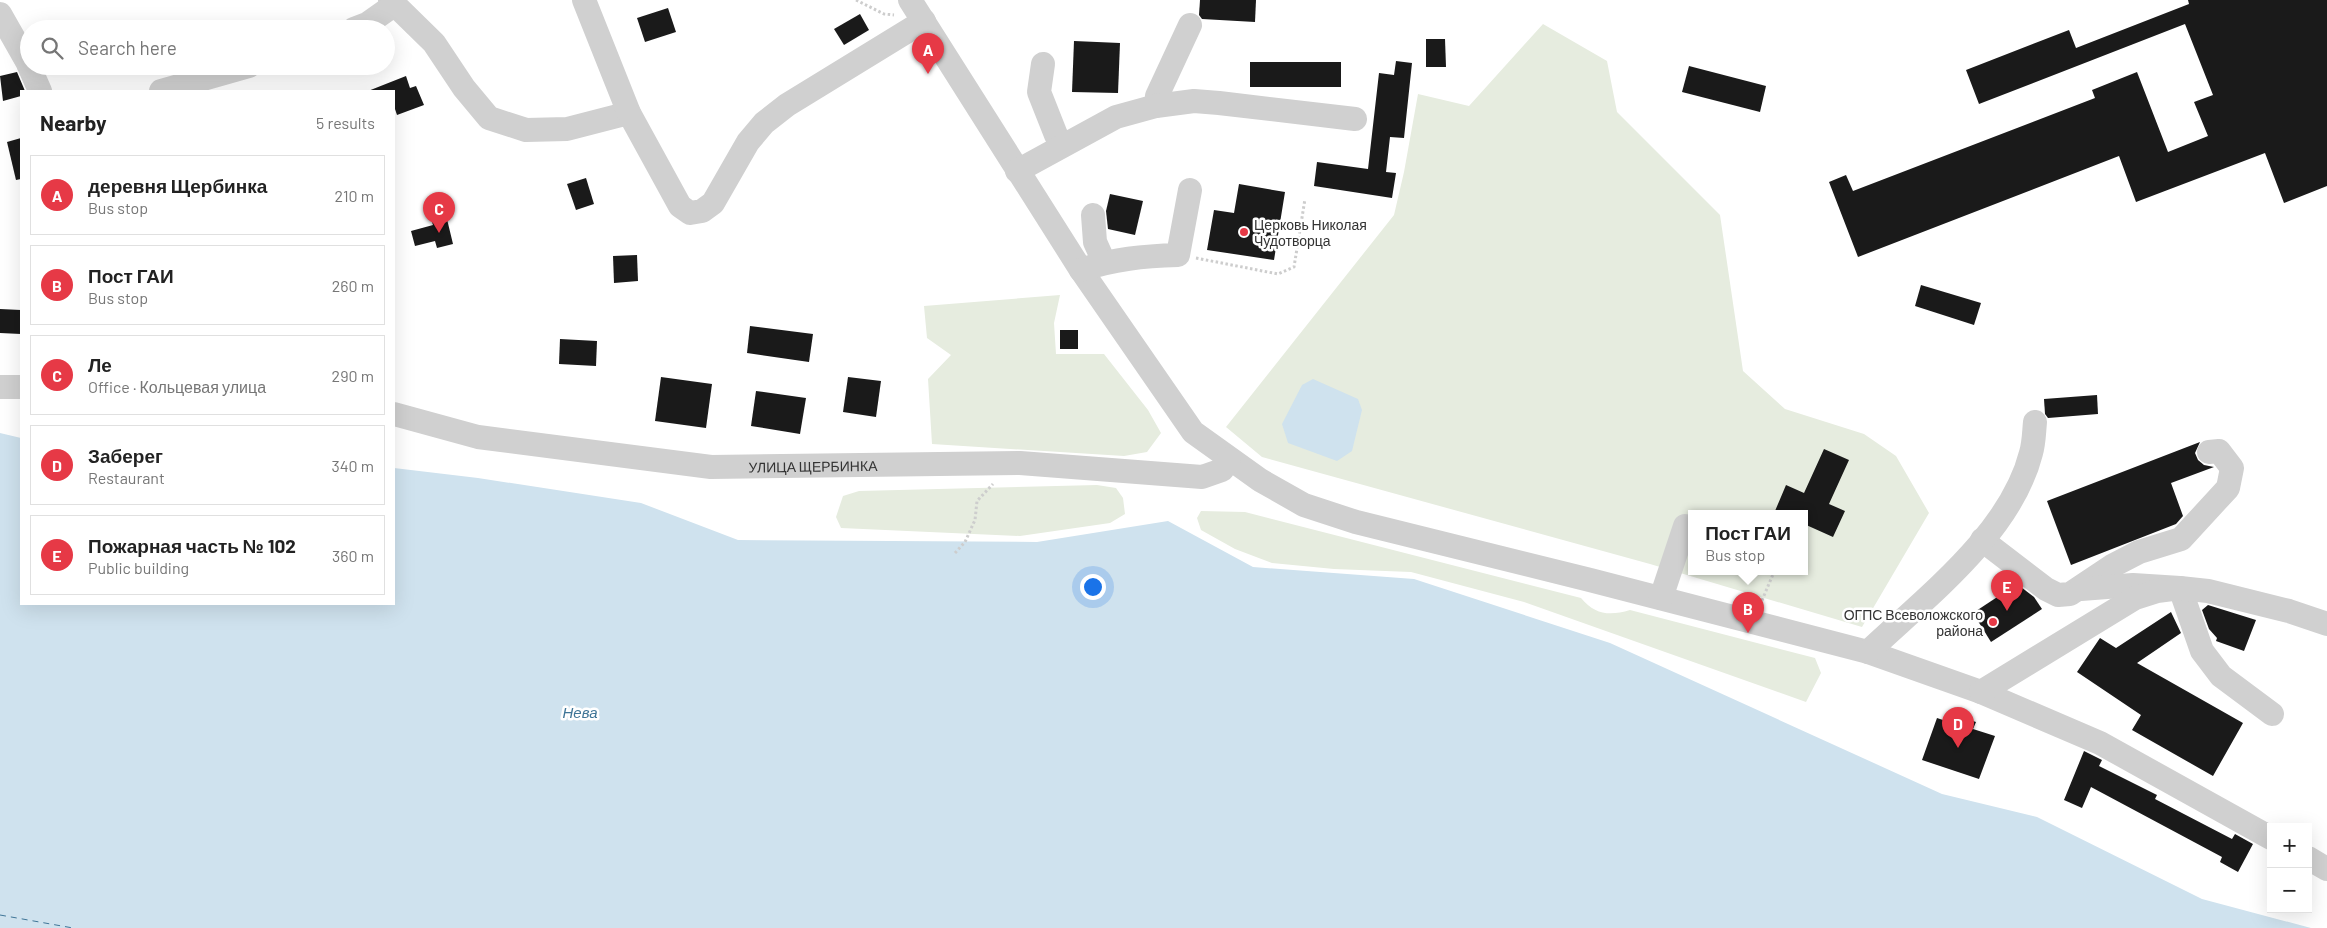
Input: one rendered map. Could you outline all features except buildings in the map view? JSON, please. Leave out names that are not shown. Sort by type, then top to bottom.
[{"type":"street","points":[[584,0],[629,113],[680,206],[690,213],[702,212],[713,203],[748,142],[764,123],[918,13],[1081,270],[1193,432],[1260,480],[1304,504],[1356,522],[1868,652],[1981,692],[2100,744],[2267,836]]},
{"type":"street","points":[[372,20],[392,2],[434,43],[464,88],[489,118],[526,130],[567,129],[629,113]]},
{"type":"street","points":[[0,14],[20,50]]},
{"type":"street","points":[[1156,106],[1157,96],[1190,25]]},
{"type":"street","points":[[1042,64],[1039,92],[1056,135],[1063,144]]},
{"type":"street","points":[[33,75],[40,90]]},
{"type":"street","points":[[165,90],[217,75]]},
{"type":"street","points":[[1017,171],[1063,144],[1116,117],[1156,106],[1194,101],[1355,119]]},
{"type":"street","points":[[1081,270],[1104,262],[1138,256],[1178,255],[1190,190]]},
{"type":"street","points":[[1093,215],[1095,242],[1104,262]]},
{"type":"street","points":[[0,387],[20,387]]},
{"type":"street","name":"УЛИЦА ЩЕРБИНКА","points":[[395,414],[478,437],[711,467],[1008,463],[1085,466],[1202,477],[1222,470],[1229,459]]},
{"type":"street","points":[[1868,652],[1982,540],[2006,508],[2020,482],[2031,452],[2035,422]]},
{"type":"street","points":[[2087,588],[2112,566],[2139,552],[2181,539],[2197,524],[2228,488],[2232,468],[2219,451],[2209,452]]},
{"type":"street","points":[[1661,598],[1685,526]]},
{"type":"street","points":[[1982,540],[2046,589],[2058,595],[2087,588],[2133,584],[2180,588],[2217,593],[2289,611],[2327,624]]},
{"type":"street","points":[[2087,588],[2105,596],[2112,614]]},
{"type":"street","points":[[1981,692],[2112,614],[2135,598],[2157,591],[2180,588]]},
{"type":"street","points":[[2180,588],[2202,651],[2221,676],[2272,714]]},
{"type":"street","points":[[2312,860],[2327,869]]},
{"type":"path","points":[[856,0],[884,14],[918,13]]},
{"type":"path","points":[[1178,255],[1278,274],[1294,267],[1305,200]]},
{"type":"path","points":[[955,553],[966,542],[975,520],[977,501],[996,482],[1008,463]]},
{"type":"path","points":[[1754,622],[1773,575]]},
{"type":"shaded area","points":[[1543,24],[1607,61],[1617,112],[1720,215],[1743,371],[1785,409],[1864,434],[1896,456],[1929,513],[1862,627],[1650,564],[1262,457],[1226,427],[1394,215],[1418,94],[1469,106]]},
{"type":"shaded area","points":[[1060,295],[1054,323],[1056,354],[1104,354],[1148,410],[1161,433],[1147,452],[1124,456],[932,444],[928,379],[951,355],[927,338],[924,306]]},
{"type":"shaded area","points":[[1097,485],[1116,488],[1123,498],[1125,514],[1110,523],[1020,536],[841,528],[836,517],[843,496],[859,491]]},
{"type":"shaded area","points":[[1201,511],[1245,512],[1581,598],[1586,604],[1603,613],[1630,610],[1815,658],[1821,673],[1806,702],[1524,602],[1411,572],[1334,569],[1272,563],[1235,549],[1201,530],[1197,518]]},
{"type":"water","points":[[1313,379],[1358,399],[1362,410],[1352,451],[1337,461],[1288,443],[1282,424],[1302,385]]},
{"type":"water","name":"Нева","points":[[0,433],[20,438],[20,605],[395,605],[395,468],[478,478],[641,503],[738,540],[1037,542],[1168,521],[1253,567],[1414,579],[1610,643],[1942,794],[2037,817],[2202,899],[2311,928],[0,928]]},
{"type":"ferry route","points":[[0,915],[73,928]]},
{"type":"place","name":"деревня Щербинка","points":[[928,74]]},
{"type":"place","name":"Церковь Николая Чудотворца","points":[[1244,232]]},
{"type":"place","name":"Ле","points":[[439,233]]},
{"type":"place","name":"Пожарная часть № 102","points":[[2007,611]]},
{"type":"place","name":"ОГПС Всеволожского района","points":[[1993,622]]},
{"type":"place","name":"Пост ГАИ","points":[[1748,633]]},
{"type":"place","name":"Заберег","points":[[1958,748]]}]
